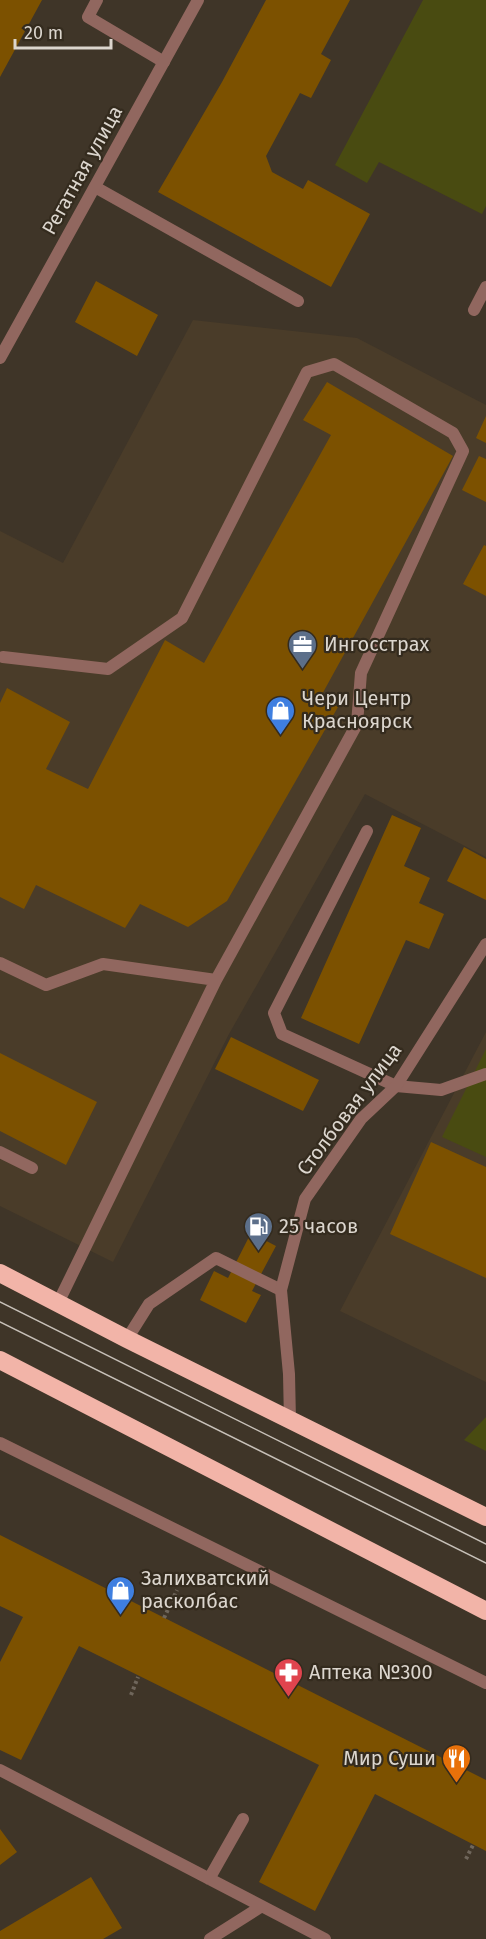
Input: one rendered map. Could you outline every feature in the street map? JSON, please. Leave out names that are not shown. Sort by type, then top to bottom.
[{"type":"highway","points":[[0,1273],[127,1340],[486,1517]]},
{"type":"highway","points":[[0,1360],[486,1611]]},
{"type":"street","points":[[97,0],[88,17],[164,62]]},
{"type":"street","name":"Регатная улица","points":[[0,358],[198,0]]},
{"type":"street","points":[[95,187],[298,301]]},
{"type":"street","points":[[474,310],[486,287]]},
{"type":"street","points":[[3,657],[108,669],[182,618],[307,372],[334,364],[453,433],[464,451],[361,674],[357,724],[216,980],[58,1303]]},
{"type":"street","points":[[367,831],[274,1013],[282,1034],[396,1086],[441,1090],[486,1074]]},
{"type":"street","name":"Столбовая улица","points":[[290,1421],[281,1290],[305,1199],[361,1119],[396,1086],[486,944]]},
{"type":"street","points":[[0,963],[46,985],[103,964],[216,980]]},
{"type":"street","points":[[0,1152],[32,1168]]},
{"type":"street","points":[[127,1340],[149,1304],[216,1258],[281,1290]]},
{"type":"street","points":[[0,1443],[486,1683]]},
{"type":"street","points":[[0,1770],[325,1939]]},
{"type":"street","points":[[209,1879],[243,1819]]},
{"type":"street","points":[[210,1939],[262,1906]]},
{"type":"path","points":[[164,1618],[177,1590]]},
{"type":"path","points":[[131,1695],[138,1677]]},
{"type":"path","points":[[466,1859],[473,1845]]},
{"type":"shaded area","points":[[423,0],[486,0],[486,206],[482,214],[379,162],[367,183],[335,165]]},
{"type":"shaded area","points":[[193,320],[357,338],[486,405],[486,857],[365,794],[229,1034],[113,1262],[0,1206],[0,531],[63,563]]},
{"type":"shaded area","points":[[486,1032],[486,1382],[340,1311]]},
{"type":"shaded area","points":[[486,1049],[486,1157],[442,1137]]},
{"type":"shaded area","points":[[486,1417],[486,1451],[464,1440]]},
{"type":"building","points":[[0,0],[42,0],[0,77]]},
{"type":"building","points":[[266,0],[350,0],[321,54],[331,60],[311,98],[300,93],[266,156],[272,172],[303,189],[308,180],[370,214],[331,287],[158,192],[222,82]]},
{"type":"building","points":[[96,281],[158,315],[137,356],[75,322]]},
{"type":"building","points":[[327,382],[453,456],[320,698],[338,707],[227,901],[188,927],[140,904],[125,928],[36,885],[24,909],[0,897],[0,703],[7,688],[70,722],[46,769],[88,789],[165,640],[204,663],[331,435],[303,420]]},
{"type":"building","points":[[486,416],[486,443],[476,438]]},
{"type":"building","points":[[479,456],[486,459],[486,502],[462,490]]},
{"type":"building","points":[[484,545],[486,546],[486,596],[463,584]]},
{"type":"building","points":[[392,815],[421,828],[404,866],[430,878],[419,903],[444,914],[429,949],[406,940],[359,1044],[301,1018]]},
{"type":"building","points":[[464,847],[486,859],[486,900],[447,881]]},
{"type":"building","points":[[231,1037],[319,1080],[303,1111],[215,1069]]},
{"type":"building","points":[[0,1053],[97,1102],[66,1165],[0,1131]]},
{"type":"building","points":[[431,1142],[486,1167],[486,1278],[390,1234]]},
{"type":"building","points":[[251,1233],[276,1246],[252,1291],[261,1295],[246,1323],[200,1300],[214,1271],[228,1278]]},
{"type":"building","points":[[0,1535],[486,1780],[486,1851],[375,1794],[315,1911],[259,1882],[319,1765],[79,1646],[21,1760],[0,1750],[0,1662],[23,1617],[0,1606]]},
{"type":"building","points":[[0,1829],[17,1852],[0,1865]]},
{"type":"building","points":[[91,1877],[122,1928],[103,1939],[0,1939],[0,1931]]},
{"type":"tram line","points":[[0,1302],[486,1544]]},
{"type":"tram line","points":[[0,1322],[486,1563]]},
{"type":"place","name":"Ингосстрах","points":[[303,670]]},
{"type":"place","name":"Чери Центр Красноярск","points":[[281,736]]},
{"type":"place","name":"25 часов","points":[[258,1252]]},
{"type":"place","name":"Залихватский расколбас","points":[[120,1616]]},
{"type":"place","name":"Аптека №300","points":[[288,1698]]},
{"type":"place","name":"Мир Суши","points":[[457,1784]]}]
